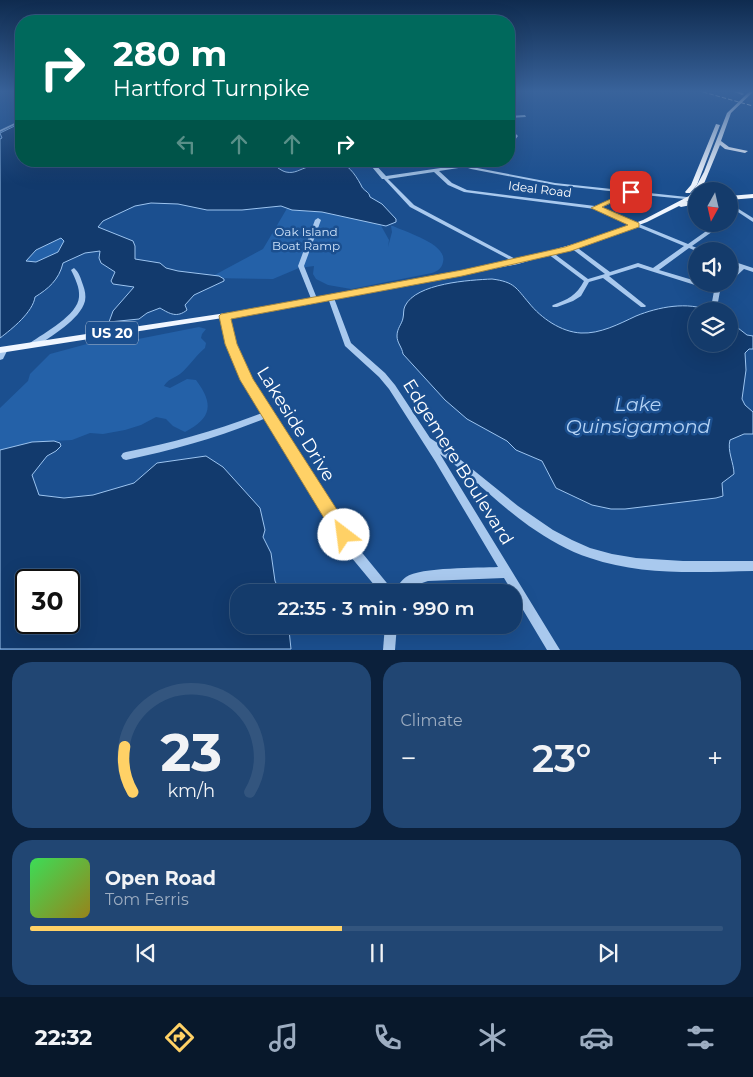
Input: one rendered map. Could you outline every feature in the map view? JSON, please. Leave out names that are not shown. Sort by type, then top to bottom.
[{"type":"main road","name":"US 20","points":[[1,352],[33,345],[315,301],[518,262],[573,247],[636,225],[675,206],[685,198],[684,196],[692,189],[720,122]]},
{"type":"main road","name":"US 20","points":[[702,182],[726,122]]},
{"type":"main road","points":[[719,142],[727,148],[745,151]]},
{"type":"main road","points":[[712,160],[718,152],[730,150]]},
{"type":"main road","points":[[738,197],[753,196]]},
{"type":"main road","points":[[675,206],[688,203]]},
{"type":"street","points":[[0,131],[15,124]]},
{"type":"street","points":[[375,167],[415,208],[518,262]]},
{"type":"street","points":[[384,178],[457,167]]},
{"type":"street","points":[[469,167],[554,184],[685,198]]},
{"type":"street","name":"Ideal Road","points":[[435,170],[450,184],[466,190],[596,208],[688,246]]},
{"type":"street","points":[[596,208],[631,192]]},
{"type":"street","points":[[738,210],[753,220]]},
{"type":"street","points":[[315,301],[301,269],[318,220]]},
{"type":"street","points":[[694,242],[708,232]]},
{"type":"street","points":[[654,270],[688,246]]},
{"type":"street","points":[[573,247],[643,306]]},
{"type":"street","points":[[550,254],[587,281]]},
{"type":"street","points":[[555,306],[574,300],[579,296],[587,281],[638,265],[688,281]]},
{"type":"street","points":[[738,265],[753,270]]},
{"type":"street","points":[[738,272],[743,267]]},
{"type":"street","points":[[33,345],[68,319],[80,306],[82,293],[74,270]]},
{"type":"street","points":[[715,302],[716,292]]},
{"type":"street","name":"Edgemere Boulevard","points":[[330,298],[348,344],[387,380],[426,440],[554,650]]},
{"type":"street","name":"Lakeside Drive","points":[[224,316],[231,344],[239,364],[268,414],[355,553],[380,584]]},
{"type":"street","points":[[126,456],[204,438],[268,414]]},
{"type":"street","points":[[426,440],[452,457],[486,487],[541,527],[569,544],[584,550],[615,559],[655,565],[753,566]]},
{"type":"street","points":[[407,584],[410,581],[428,576],[507,572]]},
{"type":"street","points":[[389,650],[390,634]]},
{"type":"green space","name":"Oak Island Boat Ramp","points":[[289,205],[379,222],[389,240],[388,247],[392,232],[391,226],[393,226],[433,244],[443,256],[443,262],[439,269],[432,273],[351,289],[328,285],[316,279],[313,274],[314,266],[299,268],[273,279],[209,278],[263,249]]},
{"type":"green space","points":[[61,238],[64,241],[58,252],[36,262],[26,261],[36,250]]},
{"type":"green space","points":[[199,327],[206,329],[201,338],[206,343],[205,348],[180,374],[164,386],[170,388],[187,379],[196,380],[208,403],[205,416],[194,427],[185,432],[173,426],[166,419],[156,417],[141,425],[125,430],[103,434],[90,433],[72,440],[32,442],[0,450],[0,408],[28,381],[30,374],[50,354],[87,344],[128,341]]},
{"type":"water","points":[[15,126],[15,167],[278,167],[286,172],[295,172],[309,167],[347,167],[370,197],[382,204],[396,219],[396,222],[386,226],[322,212],[292,210],[281,206],[242,210],[207,210],[178,204],[151,203],[135,206],[103,221],[98,227],[133,241],[135,259],[160,263],[166,268],[178,271],[219,276],[224,281],[194,295],[185,305],[187,310],[180,314],[170,313],[160,308],[147,313],[139,319],[109,322],[113,311],[134,287],[113,284],[111,281],[115,272],[101,263],[99,258],[100,251],[85,253],[63,263],[59,274],[44,291],[35,297],[26,314],[0,338],[0,139],[2,138],[0,133]],"holes":[[[61,238],[64,241],[58,252],[36,262],[26,261],[36,250]]]},
{"type":"water","name":"Lake Quinsigamond","points":[[492,279],[510,284],[545,319],[559,327],[574,332],[595,332],[654,310],[673,306],[688,306],[688,352],[738,352],[738,328],[747,335],[753,336],[753,349],[749,349],[745,353],[746,370],[742,399],[745,405],[753,412],[753,434],[744,434],[730,440],[729,448],[734,474],[722,483],[723,496],[625,509],[611,509],[592,505],[556,488],[542,461],[516,450],[507,441],[467,419],[445,400],[403,354],[397,336],[404,308],[411,298],[420,292],[444,284]]},
{"type":"water","points":[[54,441],[60,443],[61,446],[47,456],[32,475],[39,495],[64,498],[93,495],[134,483],[157,463],[206,456],[223,467],[260,508],[265,530],[263,537],[271,553],[276,584],[230,584],[230,634],[289,634],[291,649],[0,649],[0,450],[32,442]]},
{"type":"route","points":[[344,535],[253,391],[231,344],[224,316],[289,306],[462,273],[518,262],[567,249],[636,225],[596,208],[631,192]]}]
